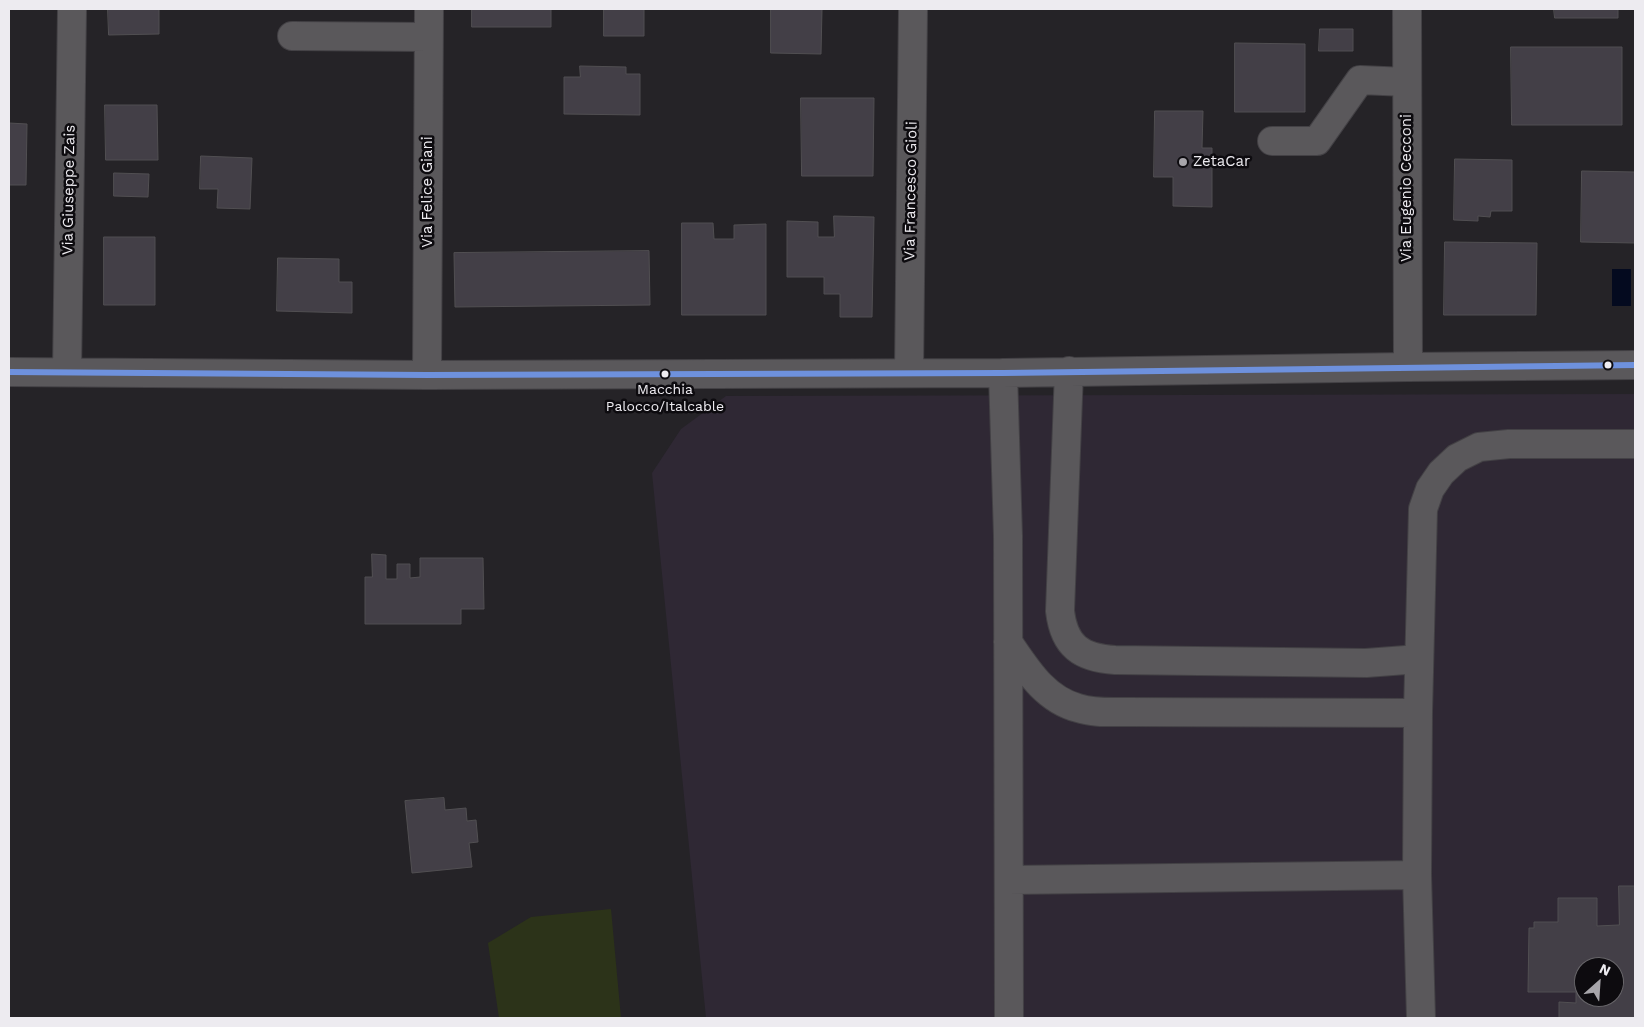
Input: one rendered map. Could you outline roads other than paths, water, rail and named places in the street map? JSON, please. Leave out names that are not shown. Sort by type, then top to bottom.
[{"type":"street","name":"Via Giuseppe Zais","points":[[67,372],[72,9]]},
{"type":"street","name":"Via Felice Giani","points":[[427,375],[428,9]]},
{"type":"street","name":"Via Francesco Gioli","points":[[909,373],[913,9]]},
{"type":"street","name":"Via Eugenio Cecconi","points":[[1406,9],[1408,367]]},
{"type":"street","points":[[292,36],[428,36]]},
{"type":"street","points":[[1272,141],[1317,141],[1360,80],[1407,82]]},
{"type":"street","points":[[9,372],[427,375],[1002,373],[1408,367],[1635,366]]},
{"type":"street","points":[[1069,371],[1060,611],[1065,634],[1073,646],[1089,656],[1115,660],[1366,663],[1419,659]]},
{"type":"street","points":[[1002,373],[1008,536],[1009,1018]]},
{"type":"street","points":[[1422,1018],[1417,875],[1418,713],[1423,509],[1430,489],[1441,473],[1457,458],[1479,447],[1509,444],[1635,444]]},
{"type":"street","points":[[1008,642],[1029,672],[1046,691],[1077,708],[1093,711],[1418,713]]},
{"type":"street","points":[[1008,880],[1417,875]]},
{"type":"water","points":[[1612,269],[1631,269],[1631,306],[1612,306]]},
{"type":"place","name":"ZetaCar","points":[[1183,162]]},
{"type":"place","name":"Macchia Palocco/Italcable","points":[[665,374]]}]
